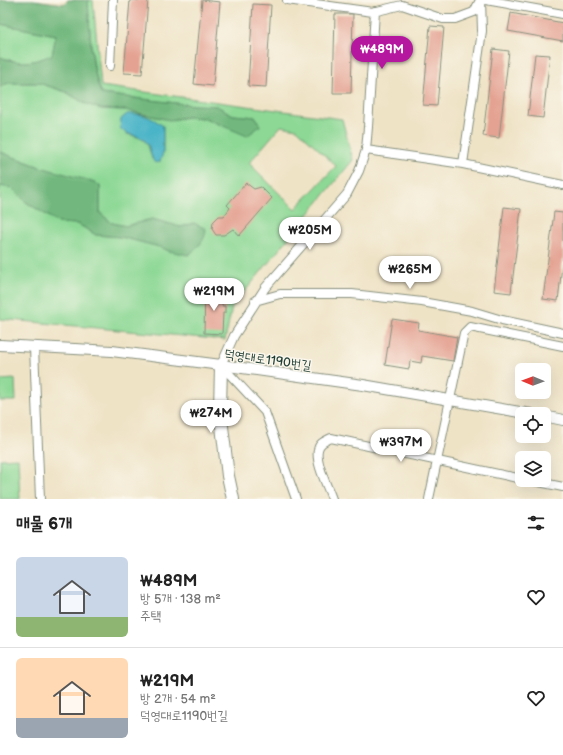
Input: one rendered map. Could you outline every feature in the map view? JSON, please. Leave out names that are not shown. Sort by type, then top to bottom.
[{"type":"main road","points":[[221,365],[220,410],[228,476],[233,499]]},
{"type":"street","points":[[110,66],[113,0]]},
{"type":"street","points":[[287,0],[375,11],[402,5],[443,19],[454,19],[474,12],[481,0]]},
{"type":"street","points":[[464,164],[482,31],[481,0]]},
{"type":"street","points":[[486,0],[563,14]]},
{"type":"street","points":[[296,499],[264,412],[221,365],[234,336],[265,288],[347,194],[359,171],[366,150],[375,11]]},
{"type":"street","points":[[366,150],[464,164],[563,185]]},
{"type":"street","points":[[256,301],[280,294],[352,294],[429,303],[472,311],[502,320],[563,333]]},
{"type":"street","points":[[429,499],[464,333],[470,327],[563,346]]},
{"type":"street","name":"덕영대로1190번길","points":[[0,345],[112,351],[221,365],[363,385],[515,411]]},
{"type":"street","points":[[34,347],[40,499]]},
{"type":"street","points":[[551,417],[563,420]]},
{"type":"street","points":[[332,499],[318,459],[318,449],[324,441],[331,438],[515,476]]},
{"type":"street","points":[[551,485],[563,488]]},
{"type":"green space","points":[[0,0],[33,0],[64,4],[68,0],[88,0],[93,60],[97,83],[101,94],[192,105],[217,106],[233,115],[256,117],[260,126],[247,136],[205,118],[187,117],[170,120],[125,110],[101,109],[84,103],[66,92],[39,83],[8,83],[0,87],[0,57],[7,60],[26,62],[52,55],[56,35],[0,24]]},
{"type":"green space","points":[[88,0],[93,0],[101,86],[342,119],[353,160],[232,307],[225,340],[0,319],[0,186],[12,188],[26,202],[59,223],[78,224],[96,235],[121,237],[170,251],[194,223],[181,227],[152,219],[126,226],[112,223],[100,213],[100,186],[40,167],[0,152],[0,87],[8,83],[39,83],[66,92],[84,103],[101,109],[125,110],[170,120],[187,117],[205,118],[228,128],[256,117],[233,115],[217,106],[192,105],[101,94],[93,60]],"holes":[[[163,126],[163,153],[152,159],[145,141],[127,134]],[[281,126],[297,129],[336,166],[295,209],[249,163]]]},
{"type":"green space","points":[[0,24],[56,35],[52,55],[26,62],[14,61],[0,57]]},
{"type":"green space","points":[[0,152],[40,167],[94,182],[100,186],[100,213],[112,223],[126,226],[152,219],[181,227],[194,223],[206,229],[203,241],[188,255],[121,237],[96,235],[78,224],[59,223],[26,202],[12,188],[0,186]]},
{"type":"green space","points":[[15,379],[16,401],[0,401],[0,380]]},
{"type":"green space","points":[[18,458],[20,499],[0,499],[0,459]]},
{"type":"water","points":[[127,114],[146,116],[163,126],[163,153],[160,162],[155,163],[148,144],[144,139],[126,133],[120,128],[121,119]]},
{"type":"building","points":[[130,0],[148,0],[142,74],[124,73]]},
{"type":"building","points":[[202,0],[220,2],[213,86],[194,84]]},
{"type":"building","points":[[253,4],[271,5],[266,87],[248,86]]},
{"type":"building","points":[[511,13],[563,23],[563,41],[508,31]]},
{"type":"building","points":[[335,14],[353,14],[351,93],[333,93]]},
{"type":"building","points":[[430,26],[444,27],[437,106],[423,105]]},
{"type":"building","points":[[493,49],[509,51],[499,138],[483,136]]},
{"type":"building","points":[[535,54],[550,55],[543,118],[528,116]]},
{"type":"building","points":[[246,183],[254,189],[261,187],[272,198],[239,236],[233,229],[224,235],[216,235],[212,229],[213,222],[219,216],[224,216],[230,208],[227,205]]},
{"type":"building","points":[[504,207],[521,209],[511,293],[494,291]]},
{"type":"building","points":[[554,212],[563,213],[563,257],[558,301],[543,299]]},
{"type":"building","points":[[205,290],[223,291],[222,306],[225,306],[225,313],[223,313],[222,334],[204,333]]},
{"type":"building","points":[[392,319],[419,323],[418,330],[457,337],[453,361],[422,356],[421,363],[410,361],[409,369],[385,365]]}]
